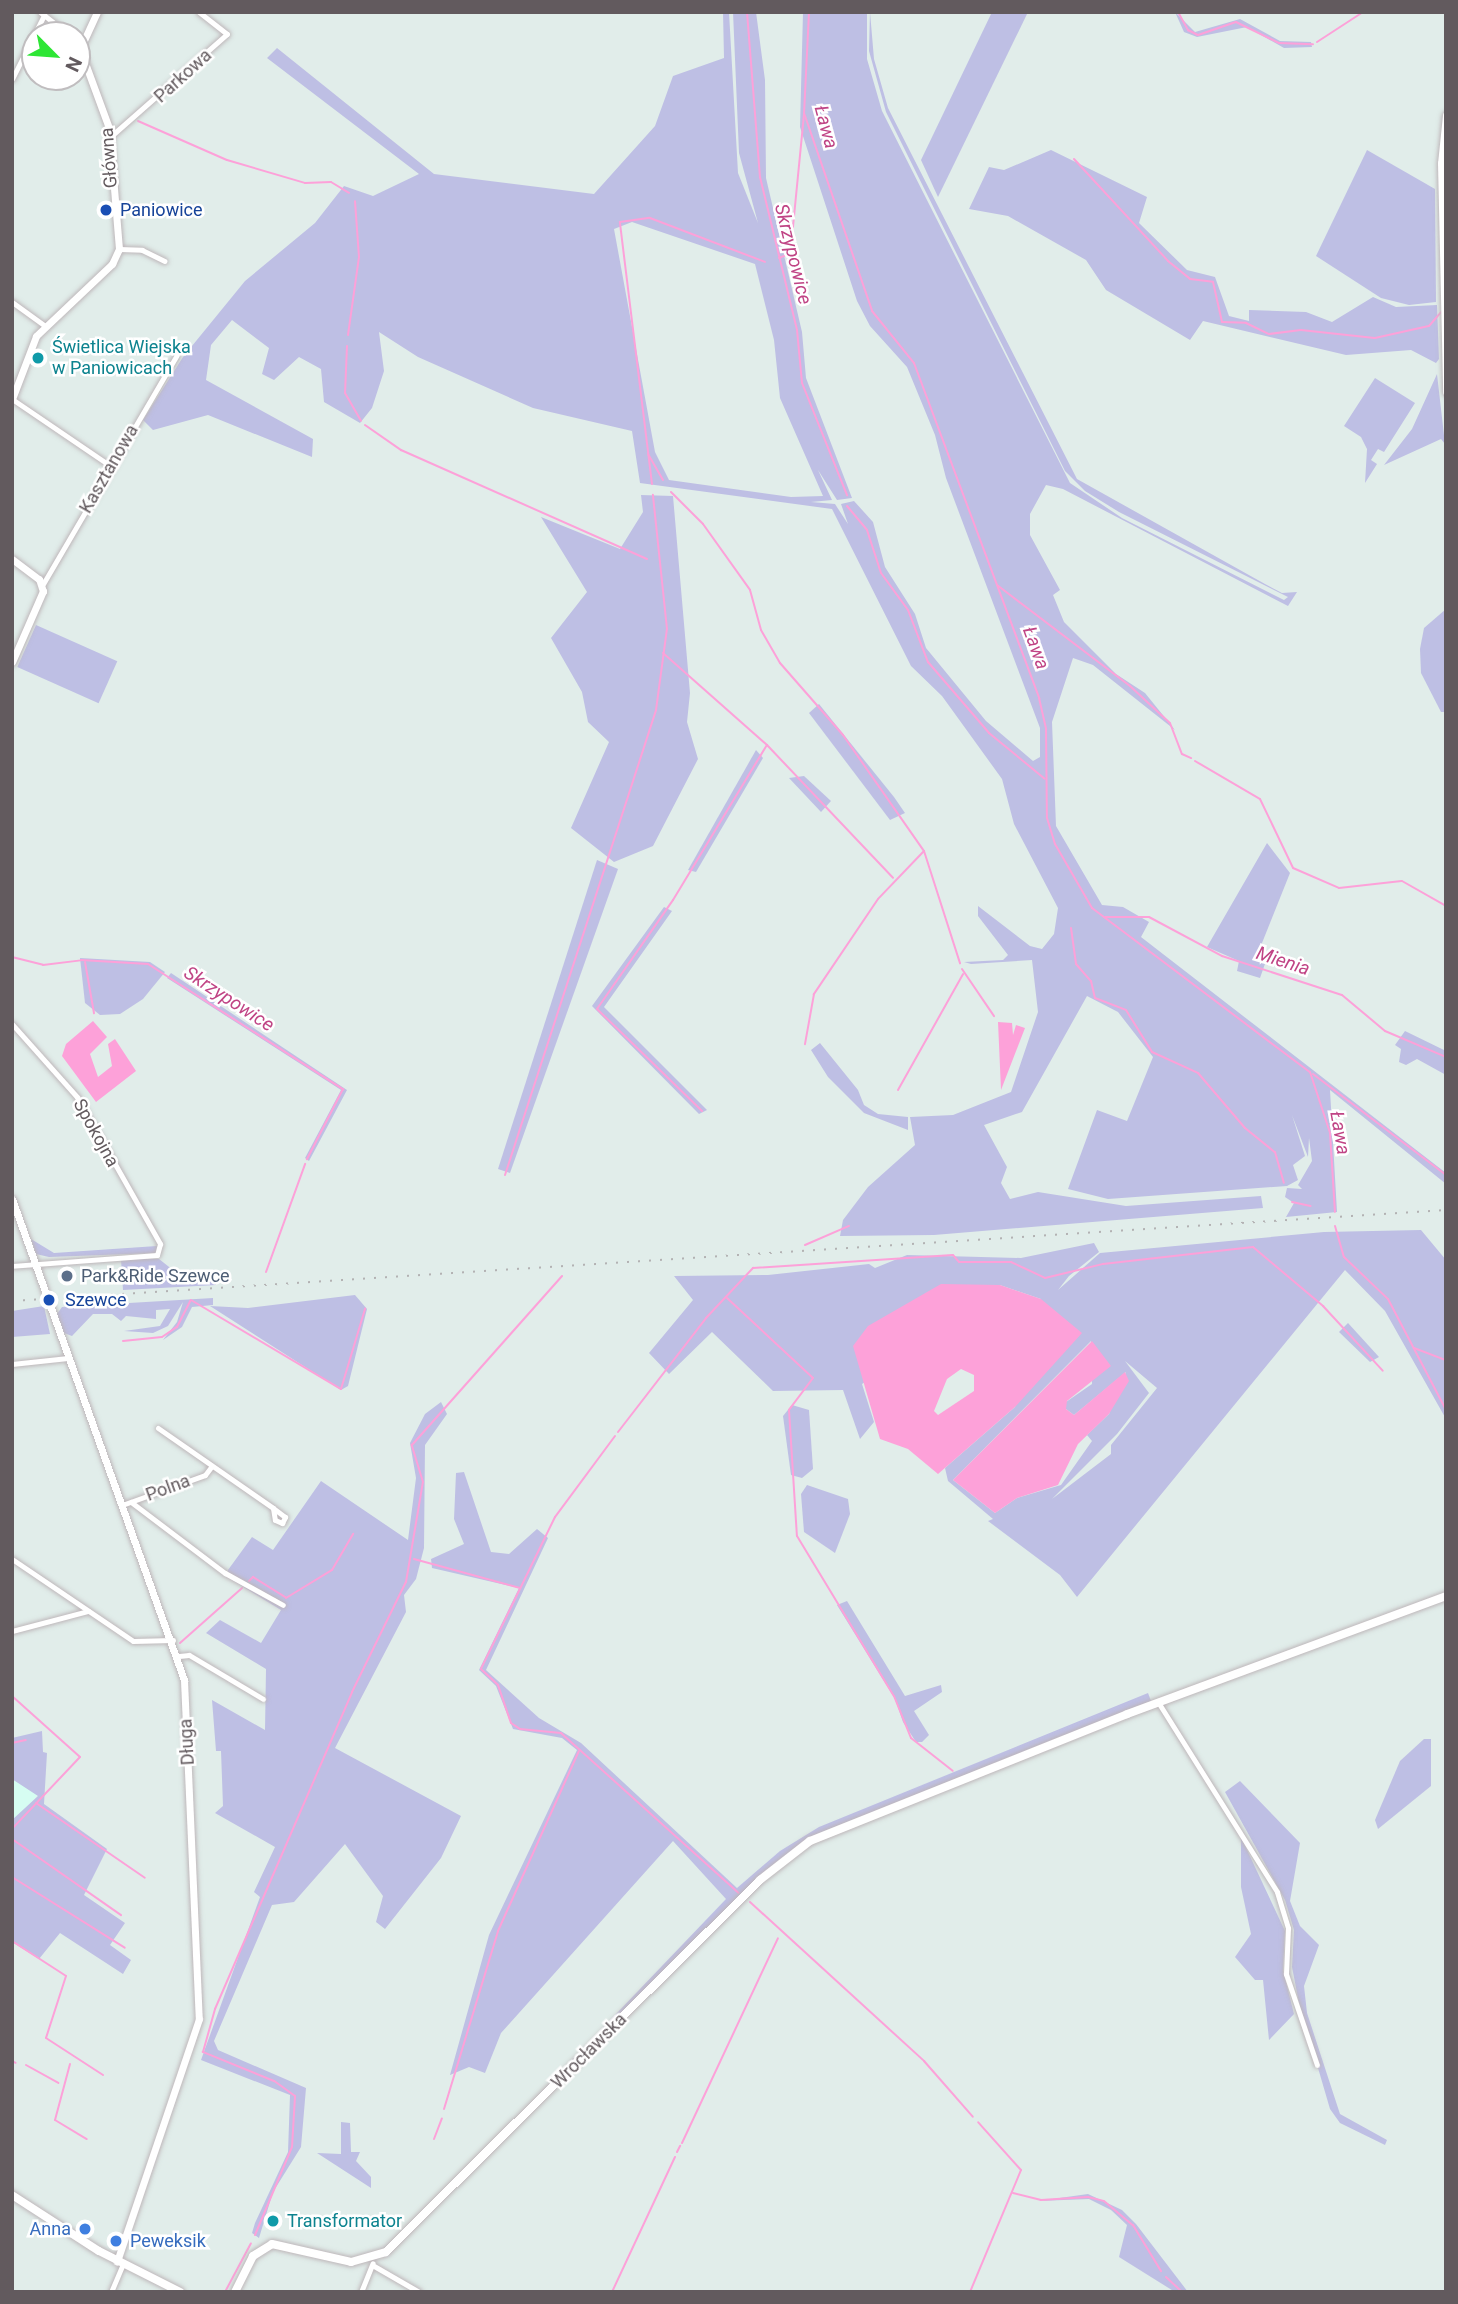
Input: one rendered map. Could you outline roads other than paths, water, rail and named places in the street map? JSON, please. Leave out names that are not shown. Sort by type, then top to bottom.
[{"type":"main road","name":"Wrocławska","points":[[373,2263],[782,1861],[828,1832],[1158,1702],[1446,1596]]},
{"type":"main road","points":[[12,2195],[120,2263],[180,2292]]},
{"type":"main road","points":[[235,2292],[253,2256],[272,2244],[344,2261],[373,2263]]},
{"type":"street","name":"Parkowa","points":[[110,137],[227,34],[199,12]]},
{"type":"street","points":[[12,79],[42,14]]},
{"type":"street","name":"Główna","points":[[91,78],[110,137],[119,249]]},
{"type":"street","points":[[1446,115],[1443,304],[1446,392]]},
{"type":"street","points":[[109,465],[12,399],[33,342],[45,326],[112,264],[119,249],[142,250],[165,261]]},
{"type":"street","points":[[12,302],[45,326]]},
{"type":"street","name":"Kasztanowa","points":[[43,584],[109,465],[177,355]]},
{"type":"street","points":[[12,559],[43,584],[39,606],[12,662]]},
{"type":"street","name":"Spokojna","points":[[12,1024],[77,1097],[160,1244],[157,1255],[34,1261]]},
{"type":"street","name":"Długa","points":[[12,1199],[68,1358],[126,1504],[179,1656],[199,2019],[111,2292]]},
{"type":"street","points":[[12,1266],[34,1261]]},
{"type":"street","points":[[12,1364],[68,1358]]},
{"type":"street","name":"Polna","points":[[158,1428],[273,1508]]},
{"type":"street","name":"Polna","points":[[126,1504],[205,1475],[211,1467]]},
{"type":"street","points":[[126,1504],[226,1573],[283,1605]]},
{"type":"street","points":[[12,1559],[133,1641],[173,1640]]},
{"type":"street","points":[[12,1631],[88,1611]]},
{"type":"street","points":[[179,1656],[189,1655],[263,1699]]},
{"type":"street","points":[[1158,1702],[1276,1892],[1288,1928],[1286,1974],[1317,2065]]},
{"type":"street","points":[[361,2292],[373,2263],[419,2292]]},
{"type":"waterway","name":"Skrzypowice","points":[[747,12],[760,177],[797,330],[802,383],[847,495]]},
{"type":"waterway","name":"Ława","points":[[809,12],[804,113],[872,311],[914,363],[1039,698],[1046,729],[1047,818],[1055,844],[1092,908],[1310,1072],[1330,1133],[1335,1212]]},
{"type":"waterway","points":[[1178,12],[1188,30],[1198,35],[1236,22],[1279,43],[1313,44]]},
{"type":"waterway","points":[[1317,42],[1363,12]]},
{"type":"waterway","points":[[779,258],[789,254],[791,247],[804,114]]},
{"type":"waterway","points":[[138,121],[227,160],[305,183],[331,182],[349,193]]},
{"type":"waterway","points":[[1074,159],[1168,261],[1190,279],[1213,282],[1222,322],[1246,323],[1269,334],[1301,330],[1375,338],[1429,326],[1441,312]]},
{"type":"waterway","points":[[348,335],[359,257],[355,201]]},
{"type":"waterway","points":[[652,484],[620,222],[650,218],[765,262]]},
{"type":"waterway","points":[[347,346],[345,393],[361,421]]},
{"type":"waterway","points":[[365,425],[401,450],[647,559]]},
{"type":"waterway","points":[[648,454],[663,480]]},
{"type":"waterway","points":[[671,492],[703,524],[750,590],[761,630],[780,663],[843,735],[924,851],[878,899],[814,994],[805,1044]]},
{"type":"waterway","points":[[505,1175],[656,710],[667,629],[653,495]]},
{"type":"waterway","name":"Skrzypowice","points":[[847,506],[867,530],[881,573],[908,610],[928,662],[989,733],[1045,779]]},
{"type":"waterway","points":[[997,585],[1130,686],[1170,723],[1182,754],[1191,758]]},
{"type":"waterway","points":[[663,653],[767,745],[893,878]]},
{"type":"waterway","points":[[702,1111],[597,1009],[673,900],[767,745]]},
{"type":"waterway","points":[[1195,761],[1260,799],[1293,868],[1339,888],[1402,881],[1446,906]]},
{"type":"waterway","points":[[924,851],[960,963]]},
{"type":"waterway","name":"Mienia","points":[[1105,917],[1149,917],[1222,956],[1342,995],[1385,1031],[1446,1057]]},
{"type":"waterway","name":"Ława","points":[[1071,928],[1076,964],[1091,981],[1095,998],[1126,1010],[1152,1052],[1198,1073],[1245,1128],[1275,1152],[1284,1183]]},
{"type":"waterway","name":"Skrzypowice","points":[[12,957],[43,965],[81,960],[148,964],[343,1089],[307,1159]]},
{"type":"waterway","points":[[85,962],[94,1013]]},
{"type":"waterway","points":[[962,969],[994,1016]]},
{"type":"waterway","points":[[898,1090],[963,974]]},
{"type":"waterway","points":[[1313,1074],[1446,1175]]},
{"type":"waterway","name":"Skrzypowice","points":[[266,1272],[305,1164]]},
{"type":"waterway","name":"Ława","points":[[1292,1202],[1311,1206]]},
{"type":"waterway","points":[[805,1245],[849,1226]]},
{"type":"waterway","name":"Ława","points":[[1335,1226],[1344,1257],[1388,1299],[1446,1410]]},
{"type":"waterway","points":[[618,1432],[706,1318],[753,1268],[953,1255],[959,1262],[1011,1262],[1045,1278],[1103,1264],[1253,1247],[1323,1306],[1383,1371]]},
{"type":"waterway","points":[[255,2235],[292,2147],[295,2096],[274,2081],[203,2052],[215,2009],[352,1692],[406,1582],[423,1482],[412,1445],[562,1276]]},
{"type":"waterway","points":[[727,1298],[813,1378],[789,1410],[797,1536],[894,1696],[911,1738],[953,1771]]},
{"type":"waterway","points":[[123,1341],[162,1337],[177,1327],[191,1300],[341,1389],[365,1309]]},
{"type":"waterway","name":"Ława","points":[[1414,1348],[1446,1360]]},
{"type":"waterway","points":[[615,1436],[555,1517],[481,1669],[498,1685],[511,1723],[520,1729],[561,1733],[739,1893]]},
{"type":"waterway","points":[[249,1581],[253,1577],[286,1598],[332,1570],[353,1534]]},
{"type":"waterway","points":[[414,1559],[520,1588]]},
{"type":"waterway","points":[[180,1643],[242,1588]]},
{"type":"waterway","points":[[12,1696],[80,1757],[12,1829]]},
{"type":"waterway","points":[[12,1743],[26,1740]]},
{"type":"waterway","points":[[444,2109],[498,1931],[579,1751]]},
{"type":"waterway","points":[[36,1803],[145,1878]]},
{"type":"waterway","points":[[12,1839],[121,1915]]},
{"type":"waterway","points":[[12,1877],[125,1948]]},
{"type":"waterway","points":[[750,1902],[924,2061],[973,2117]]},
{"type":"waterway","points":[[682,2143],[778,1938]]},
{"type":"waterway","points":[[12,1941],[66,1976],[46,2038],[103,2075]]},
{"type":"waterway","points":[[12,2061],[16,2063]]},
{"type":"waterway","points":[[70,2064],[55,2120],[87,2139]]},
{"type":"waterway","points":[[26,2065],[58,2083]]},
{"type":"waterway","points":[[434,2139],[442,2118]]},
{"type":"waterway","points":[[970,2292],[1021,2170],[978,2122]]},
{"type":"waterway","points":[[677,2152],[680,2146]]},
{"type":"waterway","points":[[612,2292],[675,2157]]},
{"type":"waterway","points":[[1013,2193],[1041,2200],[1088,2197],[1104,2201],[1133,2225],[1161,2271]]},
{"type":"waterway","points":[[225,2292],[251,2243]]},
{"type":"waterway","points":[[1166,2277],[1182,2292]]},
{"type":"railway","points":[[12,1301],[1446,1210]]},
{"type":"place","name":"Paniowice","points":[[106,210]]},
{"type":"place","name":"Świetlica Wiejska w Paniowicach","points":[[38,358]]},
{"type":"place","name":"Park&Ride Szewce","points":[[67,1276]]},
{"type":"place","name":"Szewce","points":[[49,1300]]},
{"type":"place","name":"Transformator","points":[[273,2221]]},
{"type":"place","name":"Anna","points":[[85,2229]]},
{"type":"place","name":"Peweksik","points":[[116,2241]]}]
